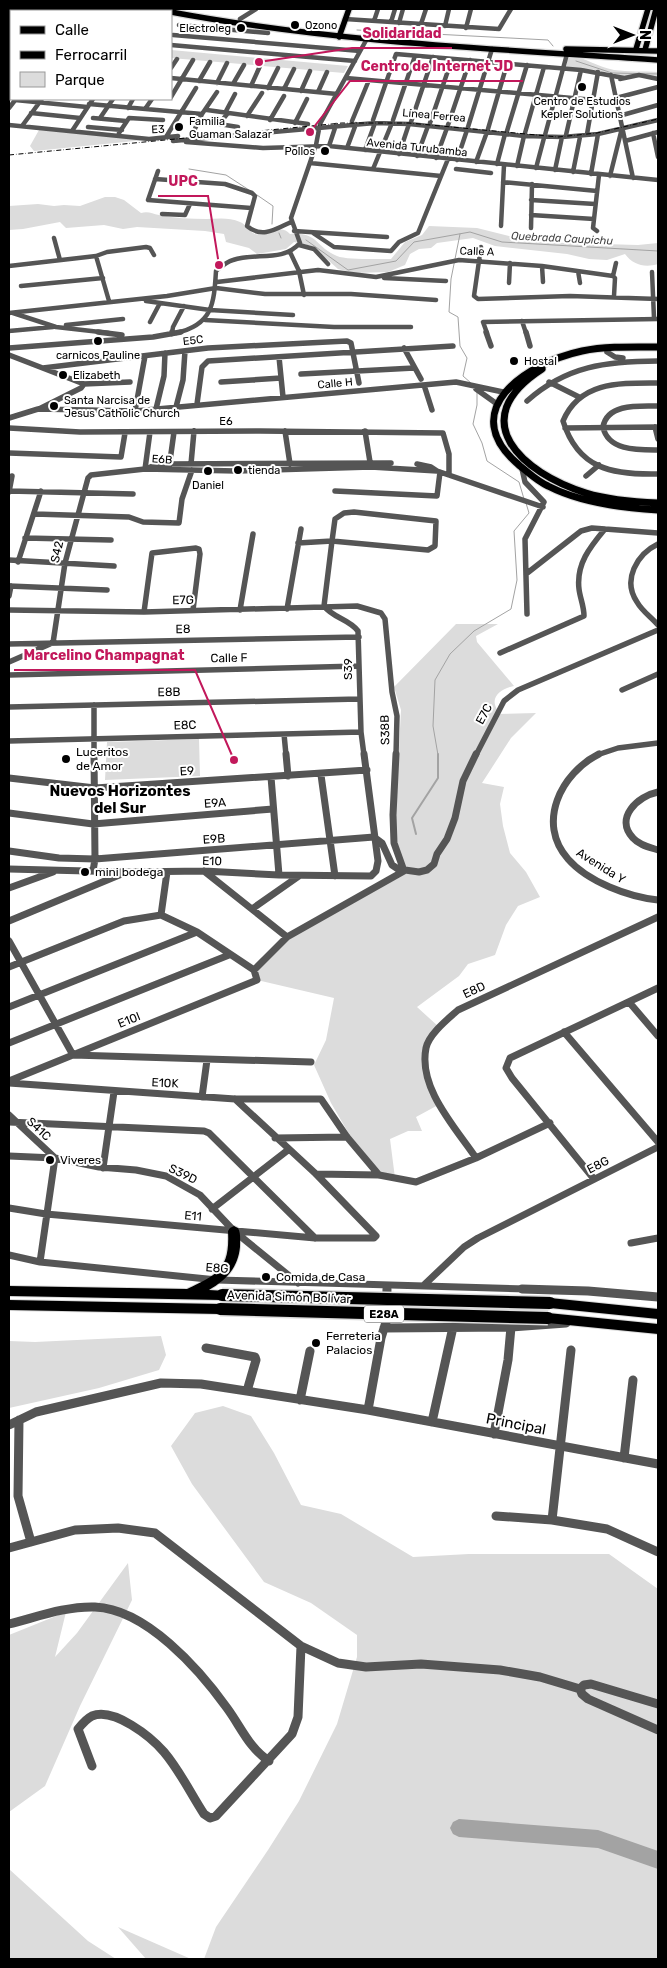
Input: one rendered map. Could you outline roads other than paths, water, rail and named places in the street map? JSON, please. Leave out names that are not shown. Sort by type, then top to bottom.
[{"type":"highway","points":[[188,1294],[217,1280],[229,1268],[235,1255],[234,1231]]},
{"type":"highway","name":"Avenida Simón Bolívar","points":[[9,1291],[552,1303],[658,1314]]},
{"type":"highway","points":[[123,1307],[117,1303],[119,1297],[138,1293]]},
{"type":"highway","name":"Avenida Simón Bolívar","points":[[9,1305],[548,1318],[658,1329]]},
{"type":"main road","points":[[179,9],[340,35]]},
{"type":"main road","points":[[340,35],[349,9]]},
{"type":"main road","points":[[636,49],[648,9]]},
{"type":"main road","points":[[645,50],[656,9]]},
{"type":"main road","points":[[172,12],[269,30],[492,49],[658,60]]},
{"type":"main road","points":[[368,38],[533,48],[658,51]]},
{"type":"main road","points":[[658,347],[613,347],[583,351],[560,356],[527,371],[503,392],[497,404],[494,428],[504,450],[522,469],[548,486],[595,502],[641,510],[658,510]]},
{"type":"main road","points":[[658,352],[607,352],[584,355],[540,370],[518,386],[505,407],[504,425],[516,451],[525,462],[542,474],[578,490],[605,498],[658,503]]},
{"type":"street","points":[[240,19],[256,9]]},
{"type":"street","points":[[374,21],[378,9]]},
{"type":"street","points":[[391,22],[396,9]]},
{"type":"street","points":[[399,23],[403,9]]},
{"type":"street","points":[[421,24],[426,9]]},
{"type":"street","points":[[445,26],[449,9]]},
{"type":"street","points":[[466,28],[471,9]]},
{"type":"street","points":[[345,19],[499,29],[511,9]]},
{"type":"street","points":[[185,15],[172,36],[360,51]]},
{"type":"street","points":[[179,25],[269,30],[256,52]]},
{"type":"street","points":[[304,294],[299,271],[295,232],[291,222],[316,145],[320,125],[368,38]]},
{"type":"street","points":[[172,45],[355,61]]},
{"type":"street","points":[[491,170],[473,165],[456,165],[481,90],[492,49]]},
{"type":"street","points":[[365,150],[396,54],[581,70],[624,78]]},
{"type":"street","points":[[536,168],[567,54]]},
{"type":"street","points":[[373,169],[381,152],[415,56]]},
{"type":"street","points":[[399,154],[433,57]]},
{"type":"street","points":[[172,66],[177,59]]},
{"type":"street","points":[[417,156],[452,59]]},
{"type":"street","points":[[172,96],[193,60]]},
{"type":"street","points":[[436,158],[470,60]]},
{"type":"street","points":[[199,81],[210,62]]},
{"type":"street","points":[[217,83],[227,63]]},
{"type":"street","points":[[473,165],[487,131],[507,64]]},
{"type":"street","points":[[233,84],[244,65]]},
{"type":"street","points":[[251,86],[260,66]]},
{"type":"street","points":[[497,164],[527,66]]},
{"type":"street","points":[[517,166],[544,67]]},
{"type":"street","points":[[268,88],[278,68]]},
{"type":"street","points":[[284,89],[294,69]]},
{"type":"street","points":[[555,170],[581,70]]},
{"type":"street","points":[[301,91],[310,71]]},
{"type":"street","points":[[318,92],[327,72]]},
{"type":"street","points":[[587,134],[598,72]]},
{"type":"street","points":[[612,82],[639,75],[658,79]]},
{"type":"street","points":[[611,76],[633,178]]},
{"type":"street","points":[[172,78],[337,94]]},
{"type":"street","points":[[346,78],[593,100],[616,100],[658,87]]},
{"type":"street","points":[[347,148],[354,122],[370,80]]},
{"type":"street","points":[[166,138],[196,88]]},
{"type":"street","points":[[192,135],[202,114],[207,110],[217,92]]},
{"type":"street","points":[[247,116],[262,93]]},
{"type":"street","points":[[235,94],[219,124],[238,127]]},
{"type":"street","points":[[270,120],[284,96]]},
{"type":"street","points":[[22,126],[41,100],[88,106],[202,114]]},
{"type":"street","points":[[72,131],[92,100]]},
{"type":"street","points":[[100,118],[112,100]]},
{"type":"street","points":[[128,108],[132,100]]},
{"type":"street","points":[[145,109],[151,100]]},
{"type":"street","points":[[163,111],[170,100]]},
{"type":"street","points":[[295,123],[307,100]]},
{"type":"street","points":[[619,116],[658,105]]},
{"type":"street","name":"Línea Ferrea","points":[[207,110],[295,123],[336,125],[354,122]]},
{"type":"street","points":[[32,113],[80,118]]},
{"type":"street","points":[[94,118],[126,121]]},
{"type":"street","points":[[88,126],[121,131],[129,118],[163,120]]},
{"type":"street","name":"Línea Ferrea","points":[[320,125],[354,122],[392,122],[525,135],[580,137],[658,118]]},
{"type":"street","name":"E3","points":[[9,125],[149,139],[309,124]]},
{"type":"street","name":"Avenida Turubamba","points":[[320,125],[173,141],[263,148],[329,146],[448,159],[456,165],[497,164],[658,180]]},
{"type":"street","points":[[329,146],[336,125]]},
{"type":"street","points":[[610,176],[622,128]]},
{"type":"street","name":"Línea Ferrea","points":[[564,136],[622,128]]},
{"type":"street","points":[[625,141],[656,132],[658,158]]},
{"type":"street","points":[[591,174],[598,134]]},
{"type":"street","points":[[573,172],[580,137]]},
{"type":"street","points":[[313,234],[334,248],[390,251],[399,242],[417,234],[448,159]]},
{"type":"street","points":[[310,163],[441,176]]},
{"type":"street","points":[[501,226],[504,165]]},
{"type":"street","points":[[158,170],[148,200],[251,208]]},
{"type":"street","points":[[597,231],[592,228],[599,175]]},
{"type":"street","points":[[155,179],[225,184],[255,194],[246,226],[253,232],[265,233],[291,222]]},
{"type":"street","points":[[503,182],[597,191]]},
{"type":"street","points":[[531,228],[532,184]]},
{"type":"street","points":[[531,200],[595,204]]},
{"type":"street","points":[[162,214],[185,215],[190,204]]},
{"type":"street","points":[[531,215],[594,219]]},
{"type":"street","points":[[295,232],[387,237]]},
{"type":"street","points":[[54,238],[60,260]]},
{"type":"street","points":[[9,266],[96,256],[106,252],[146,247],[150,248],[154,255]]},
{"type":"street","points":[[9,348],[172,334],[196,327],[205,320],[210,310],[216,285],[216,270],[232,260],[296,247],[314,249],[328,264]]},
{"type":"street","points":[[481,248],[474,296],[478,299],[614,296],[656,298]]},
{"type":"street","points":[[96,256],[109,301]]},
{"type":"street","name":"Calle A","points":[[216,285],[299,271],[341,272],[367,277],[387,275],[454,260],[542,266],[613,276]]},
{"type":"street","points":[[509,283],[510,263]]},
{"type":"street","points":[[614,296],[615,278],[613,276],[616,263]]},
{"type":"street","points":[[542,266],[543,282]]},
{"type":"street","points":[[578,271],[580,283]]},
{"type":"street","points":[[491,346],[483,322],[656,318],[656,298],[652,272]]},
{"type":"street","points":[[367,277],[446,280]]},
{"type":"street","points":[[21,286],[103,278]]},
{"type":"street","points":[[10,313],[109,301],[133,300],[216,285],[265,294],[351,294],[436,300]]},
{"type":"street","points":[[133,300],[210,310],[293,315]]},
{"type":"street","points":[[150,322],[160,303]]},
{"type":"street","points":[[172,334],[173,327],[184,306]]},
{"type":"street","points":[[10,313],[56,327],[135,337]]},
{"type":"street","points":[[9,331],[122,319]]},
{"type":"street","points":[[205,320],[313,328],[367,329],[411,327]]},
{"type":"street","points":[[522,320],[530,346]]},
{"type":"street","points":[[313,328],[319,342]]},
{"type":"street","name":"E5C","points":[[43,368],[185,351],[319,342],[347,341],[351,343],[353,353]]},
{"type":"street","points":[[197,404],[202,367],[208,361],[453,346]]},
{"type":"street","points":[[404,348],[421,378]]},
{"type":"street","points":[[176,407],[184,375],[185,351]]},
{"type":"street","points":[[607,352],[615,357],[658,361]]},
{"type":"street","points":[[156,409],[164,376],[165,353]]},
{"type":"street","points":[[353,353],[360,383]]},
{"type":"street","points":[[9,355],[84,384],[130,382]]},
{"type":"street","points":[[135,411],[145,356]]},
{"type":"street","points":[[279,357],[283,397]]},
{"type":"street","points":[[527,401],[549,382],[581,368],[635,360]]},
{"type":"street","points":[[301,374],[414,368]]},
{"type":"street","points":[[221,382],[281,378]]},
{"type":"street","name":"Calle H","points":[[38,409],[135,411],[459,382],[473,387],[503,392]]},
{"type":"street","points":[[549,382],[579,397]]},
{"type":"street","points":[[658,383],[608,386],[593,390],[579,397],[564,413],[563,420],[575,449],[584,457],[599,465],[632,473],[658,474]]},
{"type":"street","points":[[9,418],[38,409],[81,388],[84,384]]},
{"type":"street","points":[[424,385],[432,410]]},
{"type":"street","name":"Calle H","points":[[473,387],[497,404]]},
{"type":"street","points":[[658,406],[621,408],[610,414],[603,421],[602,428],[605,435],[613,442],[622,446],[632,449],[658,450]]},
{"type":"street","points":[[565,428],[657,427],[658,439]]},
{"type":"street","name":"E6","points":[[9,428],[39,431],[125,433],[285,430],[443,433],[449,454],[449,475]]},
{"type":"street","points":[[285,430],[290,464]]},
{"type":"street","points":[[35,514],[131,517],[143,522],[179,523],[182,499],[192,467],[194,431]]},
{"type":"street","points":[[365,431],[370,462]]},
{"type":"street","points":[[145,469],[150,432]]},
{"type":"street","points":[[169,467],[174,432]]},
{"type":"street","points":[[9,453],[121,457],[125,433]]},
{"type":"street","name":"E6B","points":[[264,468],[290,464],[370,462],[418,464],[431,466],[438,471],[542,508]]},
{"type":"street","points":[[586,476],[599,465]]},
{"type":"street","name":"E6B","points":[[145,469],[169,467],[371,467],[438,471]]},
{"type":"street","name":"S42","points":[[53,643],[65,563],[88,478],[91,475],[145,469]]},
{"type":"street","points":[[522,469],[525,482],[544,501],[525,539],[527,614]]},
{"type":"street","points":[[335,491],[437,496],[438,471]]},
{"type":"street","points":[[12,476],[9,491],[134,494]]},
{"type":"street","points":[[18,562],[42,491]]},
{"type":"street","points":[[298,543],[334,541],[428,550],[434,548],[436,521],[354,512],[344,513],[335,519],[334,541],[324,606],[329,613],[355,627],[359,636]]},
{"type":"street","points":[[526,574],[581,530],[605,528],[658,533]]},
{"type":"street","points":[[500,653],[584,616],[578,581],[580,565],[586,552],[605,528]]},
{"type":"street","points":[[287,609],[301,529]]},
{"type":"street","points":[[240,610],[253,534]]},
{"type":"street","points":[[25,538],[111,540]]},
{"type":"street","points":[[658,544],[640,556],[632,570],[630,580],[633,595],[639,605],[658,625]]},
{"type":"street","points":[[144,612],[151,555],[156,551],[196,548],[199,549],[200,554],[193,610]]},
{"type":"street","points":[[9,560],[114,566]]},
{"type":"street","points":[[9,596],[10,586],[107,590]]},
{"type":"street","name":"E7G","points":[[9,610],[144,612],[357,606]]},
{"type":"street","name":"S38B","points":[[357,606],[377,611],[384,619],[392,692],[397,716],[396,786],[393,814],[394,843],[404,871]]},
{"type":"street","name":"E7C","points":[[404,871],[428,870],[434,864],[455,818],[464,782],[504,701],[518,690],[658,630]]},
{"type":"street","name":"E8","points":[[9,644],[359,636]]},
{"type":"street","name":"S39","points":[[359,636],[361,732],[374,838]]},
{"type":"street","points":[[9,662],[53,643]]},
{"type":"street","name":"Calle F","points":[[9,675],[359,666]]},
{"type":"street","points":[[622,690],[658,674]]},
{"type":"street","name":"E8B","points":[[9,707],[359,699]]},
{"type":"street","points":[[93,871],[95,859],[94,705]]},
{"type":"street","name":"E8C","points":[[9,741],[361,732]]},
{"type":"street","points":[[284,734],[288,776]]},
{"type":"street","name":"Avenida Y","points":[[658,743],[618,748],[598,755],[583,764],[567,778],[556,798],[553,818],[557,839],[566,856],[591,875],[617,891],[637,897],[658,900]]},
{"type":"street","name":"E9","points":[[9,778],[95,788],[321,775],[367,770]]},
{"type":"street","points":[[321,775],[335,876]]},
{"type":"street","points":[[271,777],[279,875]]},
{"type":"street","points":[[658,792],[652,792],[634,803],[627,815],[626,826],[630,835],[644,846],[658,850]]},
{"type":"street","name":"E9A","points":[[9,813],[94,824],[273,810]]},
{"type":"street","points":[[374,838],[382,843],[392,865],[404,871]]},
{"type":"street","name":"E9B","points":[[9,851],[59,858],[95,859],[374,838]]},
{"type":"street","name":"E10","points":[[9,869],[126,872],[204,871],[299,876],[371,876],[376,874],[378,870],[374,838]]},
{"type":"street","points":[[9,888],[58,870]]},
{"type":"street","points":[[204,871],[287,937]]},
{"type":"street","points":[[9,967],[124,921],[161,915],[197,932],[254,970],[287,937],[404,871]]},
{"type":"street","points":[[9,921],[126,872]]},
{"type":"street","points":[[161,915],[167,872]]},
{"type":"street","points":[[252,909],[299,876]]},
{"type":"street","name":"E8D","points":[[476,1158],[440,1104],[426,1079],[426,1048],[432,1036],[458,1010],[658,917]]},
{"type":"street","points":[[9,1007],[197,932]]},
{"type":"street","points":[[9,941],[73,1055],[311,1062]]},
{"type":"street","points":[[9,1043],[54,1023],[229,954]]},
{"type":"street","name":"E10I","points":[[9,1082],[257,980],[254,970]]},
{"type":"street","points":[[594,1179],[512,1078],[506,1068],[510,1058],[658,988]]},
{"type":"street","points":[[629,1002],[658,1036]]},
{"type":"street","points":[[564,1032],[658,1142]]},
{"type":"street","points":[[202,1097],[207,1060]]},
{"type":"street","name":"E10K","points":[[9,1082],[114,1092],[235,1099],[321,1099],[347,1137]]},
{"type":"street","points":[[103,1168],[114,1092]]},
{"type":"street","points":[[235,1099],[316,1174],[380,1175],[416,1182],[476,1158],[550,1123]]},
{"type":"street","name":"S41C","points":[[9,1115],[13,1122],[55,1158]]},
{"type":"street","points":[[13,1122],[204,1131],[209,1133],[315,1238]]},
{"type":"street","points":[[275,1138],[347,1137],[380,1175]]},
{"type":"street","name":"E8G","points":[[424,1285],[464,1247],[478,1238],[658,1147]]},
{"type":"street","points":[[212,1209],[288,1150]]},
{"type":"street","name":"S39D","points":[[9,1156],[55,1158],[103,1168],[136,1170],[166,1176],[200,1195],[234,1231],[298,1283]]},
{"type":"street","points":[[40,1262],[55,1158]]},
{"type":"street","name":"E11","points":[[9,1208],[46,1214],[315,1238],[374,1238],[376,1236],[375,1233],[316,1174]]},
{"type":"street","points":[[631,1243],[658,1238]]},
{"type":"street","name":"E8G","points":[[9,1255],[40,1262],[217,1280],[588,1291],[658,1297]]},
{"type":"street","points":[[368,1410],[386,1319],[386,1286]]},
{"type":"street","points":[[552,1303],[558,1290]]},
{"type":"street","points":[[384,1328],[511,1327],[553,1325],[578,1321]]},
{"type":"street","points":[[432,1422],[442,1369],[453,1327]]},
{"type":"street","points":[[494,1434],[508,1360],[511,1327]]},
{"type":"street","points":[[206,1348],[255,1357],[256,1360],[247,1391]]},
{"type":"street","points":[[552,1520],[571,1350]]},
{"type":"street","points":[[300,1400],[310,1351]]},
{"type":"street","points":[[624,1458],[633,1380]]},
{"type":"street","name":"Principal","points":[[9,1425],[36,1412],[161,1383],[202,1384],[368,1410],[658,1464]]},
{"type":"street","points":[[19,1420],[18,1496],[31,1542]]},
{"type":"street","points":[[496,1516],[552,1520],[607,1529],[658,1552]]},
{"type":"street","points":[[9,1548],[75,1530],[118,1528],[155,1533],[301,1646],[338,1663],[366,1667],[421,1664],[500,1670],[540,1677],[580,1690],[588,1699],[658,1730]]},
{"type":"street","points":[[9,1624],[89,1607],[107,1608],[130,1615],[146,1625],[179,1654],[228,1710],[258,1755],[269,1761]]},
{"type":"street","points":[[92,1766],[78,1729],[85,1719],[97,1714],[119,1718],[136,1728],[164,1751],[204,1814],[210,1818],[221,1812],[292,1734],[298,1717],[301,1646]]},
{"type":"street","points":[[580,1690],[584,1686],[591,1684],[658,1704]]},
{"type":"waterway","points":[[357,30],[548,40],[553,46]]},
{"type":"waterway","points":[[576,61],[612,73],[658,74]]},
{"type":"waterway","points":[[189,169],[226,175],[249,190]]},
{"type":"waterway","points":[[257,195],[273,206],[272,224]]},
{"type":"waterway","name":"Quebrada Caupichu","points":[[306,240],[348,270],[396,261],[414,242],[470,232],[502,242],[658,251]]},
{"type":"waterway","name":"Quebrada Caupichu","points":[[279,233],[281,238]]},
{"type":"waterway","points":[[460,234],[451,279],[449,312],[458,317],[460,346],[467,358],[463,376],[471,383]]},
{"type":"waterway","points":[[477,392],[477,405],[473,424],[482,443],[487,461],[519,482],[524,499]]},
{"type":"waterway","points":[[438,755],[433,726],[435,680],[450,654],[474,631],[511,609],[517,580],[514,531],[529,513],[526,503]]},
{"type":"waterway","points":[[416,834],[412,818],[438,778],[438,755]]},
{"type":"waterway","points":[[459,1828],[598,1839],[658,1860]]},
{"type":"railway","points":[[9,155],[342,123],[409,123],[558,137],[597,133],[658,119]]},
{"type":"place","name":"Ozono","points":[[295,25]]},
{"type":"place","name":"Electroleg","points":[[241,28]]},
{"type":"place","name":"Solidaridad","points":[[259,62]]},
{"type":"place","name":"Centro de Estudios Kepler Solutions","points":[[582,87]]},
{"type":"place","name":"Familia Guaman Salazar","points":[[179,127]]},
{"type":"place","name":"Centro de Internet JD","points":[[310,132]]},
{"type":"place","name":"Pollos","points":[[325,151]]},
{"type":"place","name":"UPC","points":[[219,265]]},
{"type":"place","name":"carnicos Pauline","points":[[98,341]]},
{"type":"place","name":"Hostal","points":[[514,361]]},
{"type":"place","name":"Elizabeth","points":[[63,375]]},
{"type":"place","name":"Santa Narcisa de Jesus Catholic Church","points":[[54,406]]},
{"type":"place","name":"tienda","points":[[238,470]]},
{"type":"place","name":"Daniel","points":[[208,471]]},
{"type":"place","name":"Luceritos de Amor","points":[[66,759]]},
{"type":"place","name":"Marcelino Champagnat","points":[[234,760]]},
{"type":"place","name":"mini bodega","points":[[85,872]]},
{"type":"place","name":"Viveres","points":[[50,1160]]},
{"type":"place","name":"Comida de Casa","points":[[266,1277]]},
{"type":"place","name":"Ferreteria Palacios","points":[[316,1343]]},
{"type":"district","name":"Nuevos Horizontes del Sur","points":[[120,800]]}]
